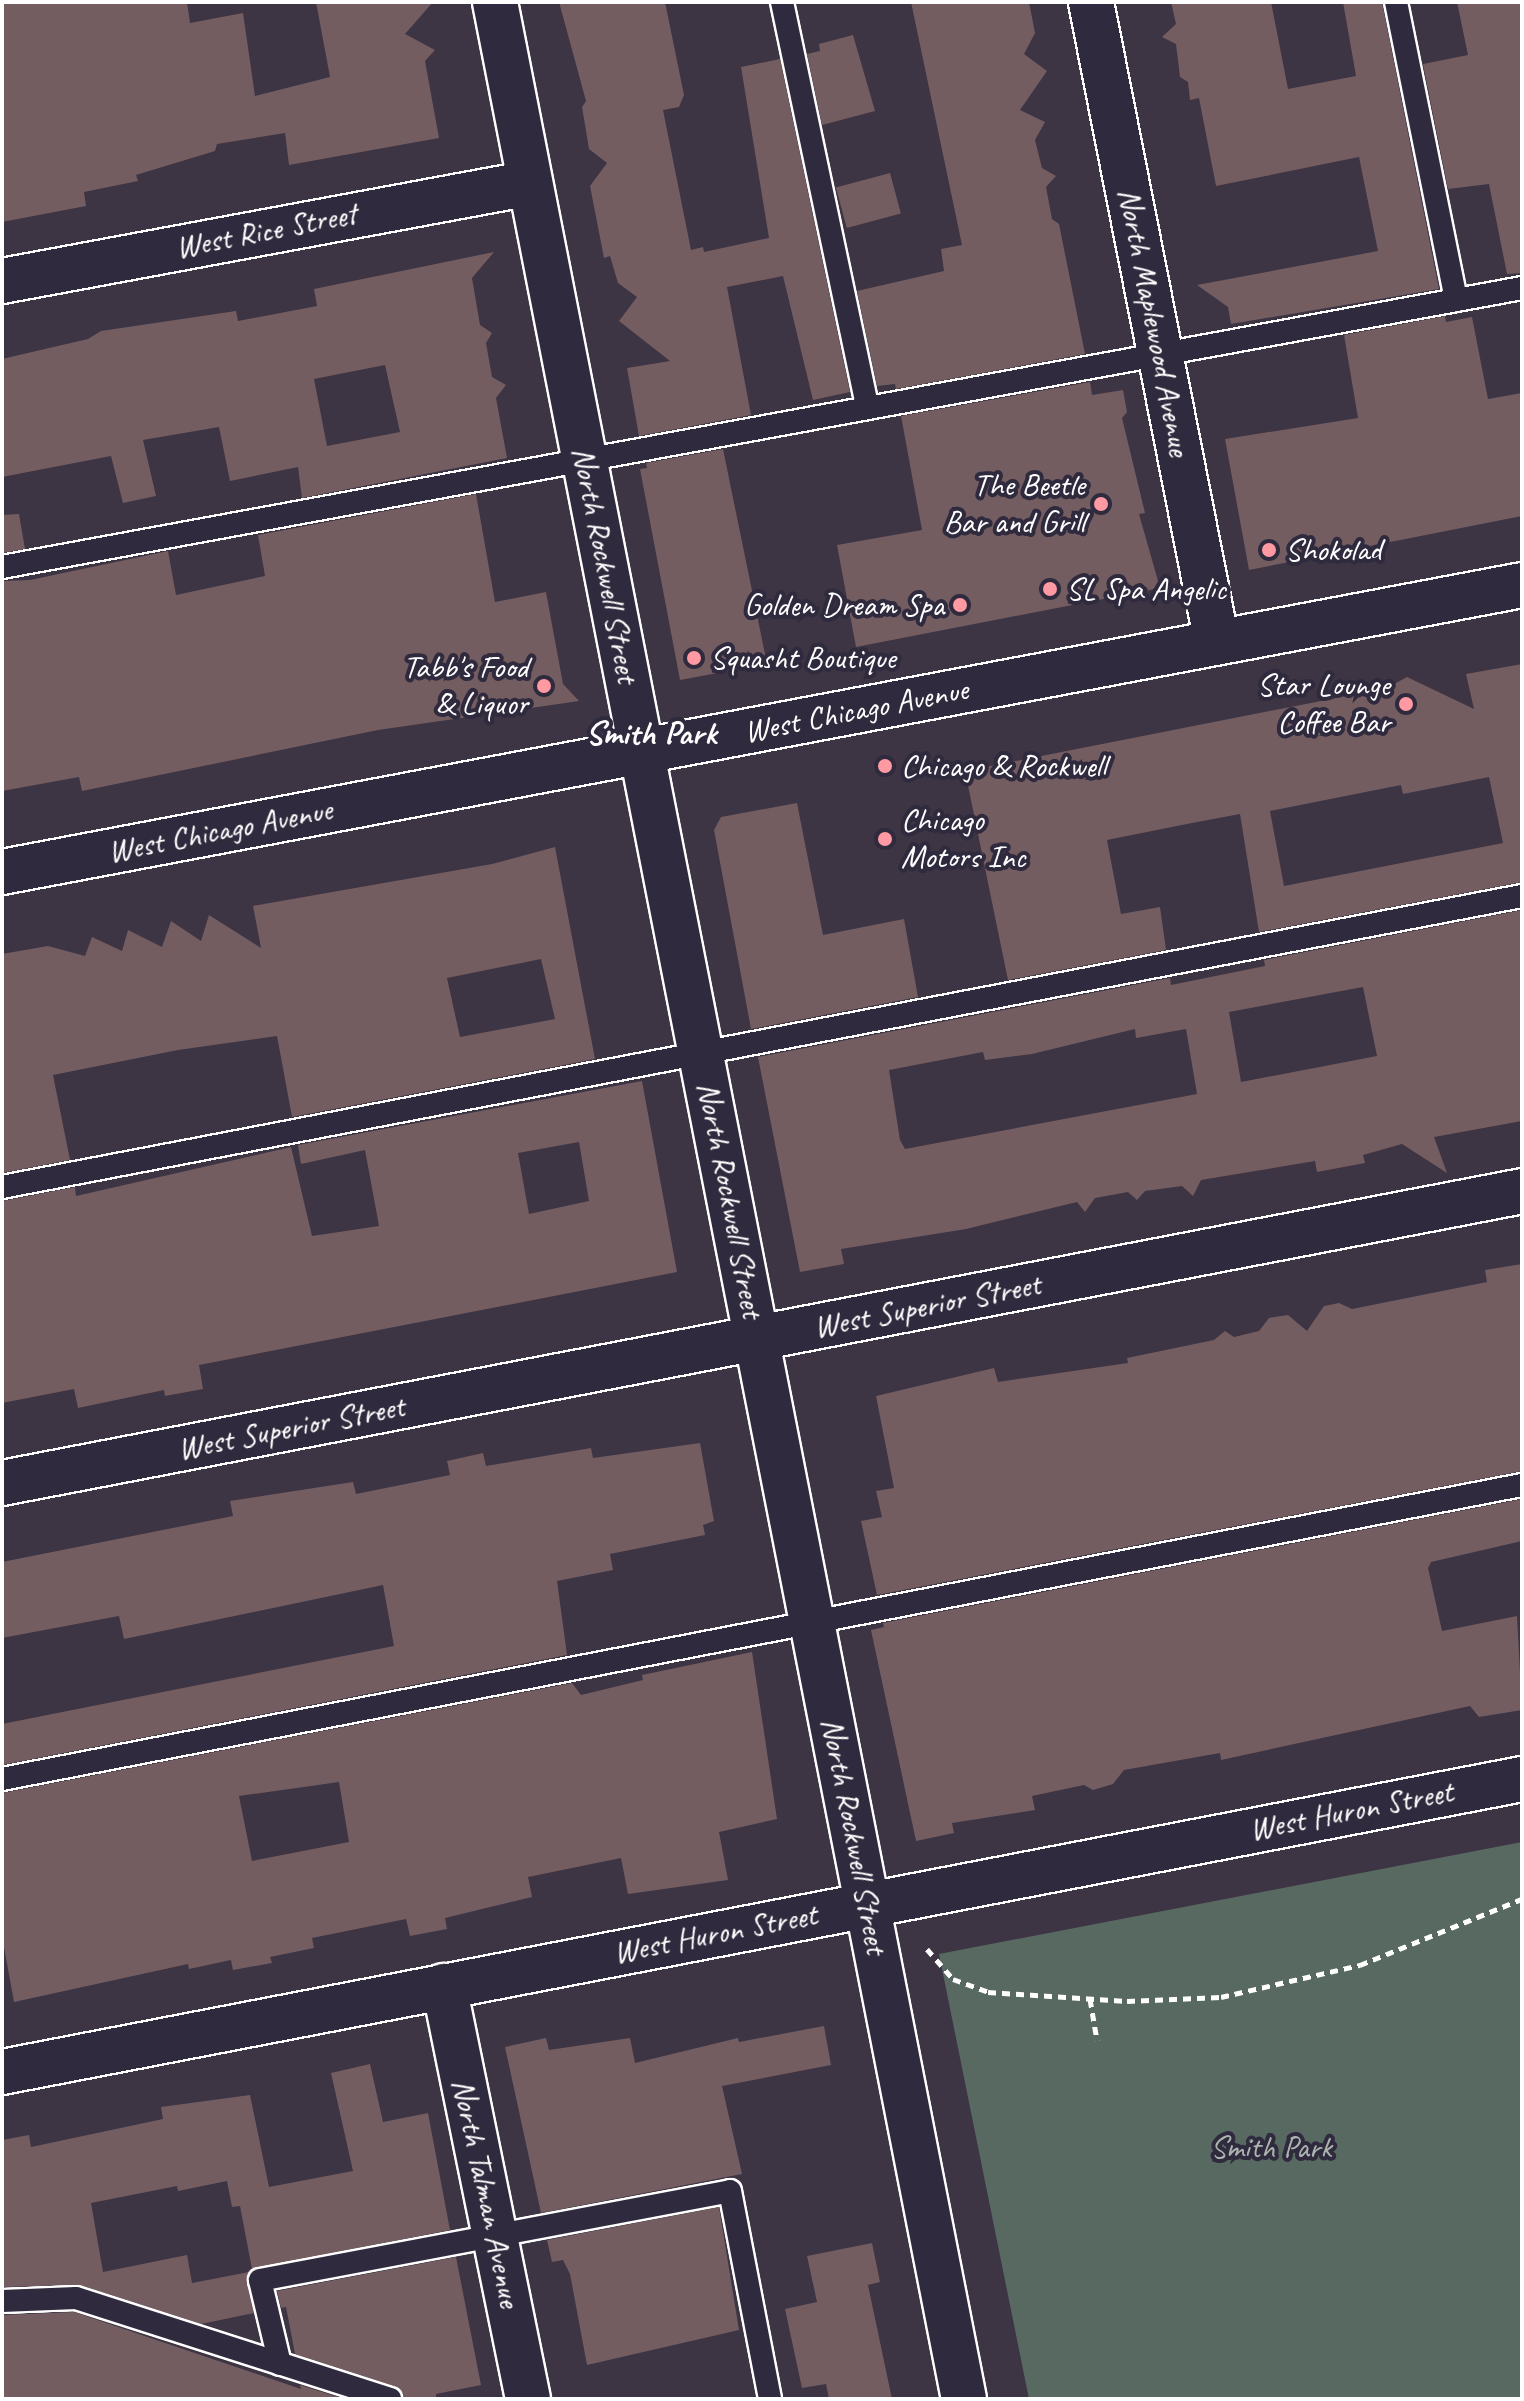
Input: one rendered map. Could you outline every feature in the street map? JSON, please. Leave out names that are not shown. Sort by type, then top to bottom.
[{"type":"street","name":"North Rockwell Street","points":[[495,2],[964,2399]]},
{"type":"street","name":"North Maplewood Avenue","points":[[1091,2],[1217,643]]},
{"type":"street","name":"West Rice Street","points":[[2,281],[530,183]]},
{"type":"street","name":"West Chicago Avenue","points":[[2,872],[1522,585]]},
{"type":"street","name":"West Superior Street","points":[[2,1483],[1522,1191]]},
{"type":"street","name":"West Huron Street","points":[[2,2072],[1522,1779]]},
{"type":"street","name":"North Talman Avenue","points":[[444,1986],[528,2399]]},
{"type":"lane","points":[[782,2],[867,407]]},
{"type":"lane","points":[[1396,2],[1456,300]]},
{"type":"lane","points":[[2,567],[1160,352],[1522,288]]},
{"type":"lane","points":[[2,1187],[1522,896]]},
{"type":"lane","points":[[2,1779],[1522,1485]]},
{"type":"lane","points":[[280,2364],[260,2280],[730,2191],[770,2399]]},
{"type":"lane","points":[[2,2301],[76,2298],[390,2399]]},
{"type":"path","points":[[927,1949],[953,1979],[988,1992],[1090,1999],[1221,1997],[1316,1979],[1522,1899]]},
{"type":"path","points":[[1090,1999],[1097,2040]]},
{"type":"green space","name":"Smith Park","points":[[1522,1842],[1522,2399],[1029,2399],[939,1954]]},
{"type":"building","points":[[2,2],[187,2],[190,23],[243,13],[255,96],[330,77],[316,2],[433,2],[405,34],[435,50],[425,61],[439,138],[289,165],[285,133],[217,144],[215,151],[136,175],[138,181],[84,192],[86,206],[2,222]]},
{"type":"building","points":[[559,2],[665,2],[684,95],[679,107],[663,110],[691,250],[703,247],[704,252],[769,238],[741,67],[780,59],[850,392],[813,400],[783,276],[727,287],[751,415],[639,436],[627,368],[670,361],[619,321],[637,297],[618,283],[610,256],[604,258],[590,186],[607,163],[589,149],[582,107],[586,101]]},
{"type":"building","points":[[911,2],[1029,2],[1035,33],[1024,54],[1047,71],[1020,110],[1045,122],[1035,140],[1042,168],[1056,176],[1046,187],[1052,219],[1059,224],[1085,354],[896,389],[895,384],[877,386],[857,291],[944,271],[941,249],[962,245]]},
{"type":"building","points":[[1171,2],[1271,2],[1288,89],[1356,76],[1343,2],[1382,2],[1439,289],[1231,324],[1228,307],[1197,285],[1378,251],[1359,157],[1216,186],[1199,98],[1190,100],[1188,82],[1180,77],[1176,44],[1162,37],[1176,24]]},
{"type":"building","points":[[1457,2],[1522,2],[1522,273],[1507,274],[1489,184],[1448,189],[1423,64],[1468,55]]},
{"type":"building","points":[[853,35],[875,111],[822,125],[807,54],[820,51],[819,44]]},
{"type":"building","points":[[890,173],[901,214],[847,228],[836,187]]},
{"type":"building","points":[[494,252],[472,278],[480,325],[492,333],[486,343],[492,377],[506,385],[496,398],[507,458],[302,498],[298,467],[230,481],[219,427],[143,440],[156,496],[123,503],[111,456],[2,477],[2,359],[88,339],[101,331],[236,311],[238,321],[317,306],[314,289]],"holes":[[[385,365],[400,432],[327,446],[314,379]]]},
{"type":"building","points":[[1445,316],[1446,322],[1472,317],[1488,399],[1522,393],[1522,516],[1249,570],[1225,439],[1358,418],[1344,335]]},
{"type":"building","points":[[1090,382],[1092,395],[1123,390],[1127,412],[1122,418],[1145,513],[1139,514],[1160,588],[856,647],[837,545],[922,530],[901,416]]},
{"type":"building","points":[[723,449],[767,664],[680,680],[640,469],[647,468],[646,463]]},
{"type":"building","points":[[476,494],[495,602],[546,592],[563,684],[579,701],[378,730],[82,791],[79,777],[2,791],[2,581],[30,580],[168,551],[176,595],[265,576],[258,535]]},
{"type":"building","points":[[19,514],[25,549],[2,553],[2,515]]},
{"type":"building","points":[[1522,664],[1522,882],[1259,932],[1240,814],[1192,823],[1107,840],[1121,914],[1160,907],[1166,950],[1008,980],[965,771],[1387,688],[1407,677],[1474,709],[1466,674]],"holes":[[[1489,777],[1503,843],[1284,886],[1270,811],[1401,785],[1403,794]]]},
{"type":"building","points":[[797,803],[823,935],[904,919],[918,997],[751,1029],[714,830],[721,817]]},
{"type":"building","points":[[555,847],[595,1059],[292,1117],[277,1036],[178,1050],[53,1075],[70,1160],[2,1173],[2,954],[48,946],[85,956],[92,937],[122,951],[128,930],[162,947],[171,921],[201,941],[209,915],[261,948],[253,906],[492,864]],"holes":[[[541,959],[555,1019],[460,1037],[447,978]]]},
{"type":"building","points":[[1522,910],[1522,1121],[1434,1137],[1447,1173],[1402,1144],[1363,1155],[1365,1163],[1317,1172],[1315,1161],[1201,1180],[1193,1196],[1182,1186],[1145,1191],[1137,1200],[1128,1192],[1095,1198],[1085,1212],[1077,1202],[966,1229],[841,1249],[844,1264],[800,1272],[758,1057],[1170,978],[1171,985],[1265,966],[1264,960]],"holes":[[[1363,987],[1377,1056],[1241,1082],[1229,1012]],[[1135,1029],[1136,1038],[1186,1029],[1197,1094],[905,1149],[900,1140],[889,1070],[983,1052],[985,1060],[1032,1054]]]},
{"type":"building","points":[[642,1081],[677,1272],[199,1365],[203,1389],[165,1396],[164,1390],[78,1408],[74,1389],[2,1403],[2,1201],[75,1187],[76,1196],[291,1147],[312,1236],[379,1226],[365,1150],[301,1164],[298,1145]],"holes":[[[579,1142],[589,1201],[529,1214],[518,1153]]]},
{"type":"building","points":[[1522,1264],[1522,1471],[877,1595],[861,1521],[882,1517],[876,1491],[894,1488],[876,1396],[994,1368],[998,1382],[1128,1363],[1127,1358],[1214,1340],[1225,1331],[1234,1337],[1259,1331],[1269,1318],[1288,1315],[1307,1331],[1324,1306],[1339,1303],[1352,1309],[1487,1282],[1485,1270]]},
{"type":"building","points":[[700,1443],[714,1521],[703,1525],[705,1535],[610,1554],[613,1570],[557,1581],[567,1655],[2,1765],[2,1724],[394,1646],[383,1585],[124,1639],[119,1616],[2,1638],[2,1562],[233,1516],[230,1501],[353,1482],[356,1494],[450,1475],[447,1461],[483,1453],[486,1466],[591,1448],[593,1458]]},
{"type":"building","points":[[1522,1499],[1522,1541],[1431,1562],[1428,1568],[1442,1631],[1517,1616],[1522,1710],[1479,1717],[1470,1706],[1221,1760],[1220,1753],[1124,1770],[1113,1784],[1093,1790],[1084,1785],[1032,1796],[1035,1810],[952,1823],[954,1833],[916,1841],[871,1630],[884,1627],[883,1623]]},
{"type":"building","points":[[752,1652],[777,1819],[719,1832],[728,1880],[628,1894],[621,1858],[528,1877],[532,1897],[445,1918],[447,1929],[410,1936],[406,1919],[312,1938],[314,1948],[270,1957],[272,1963],[233,1970],[231,1960],[189,1969],[188,1964],[14,2002],[2,1936],[2,1793],[572,1683],[581,1695],[643,1680],[642,1675]],"holes":[[[339,1782],[349,1842],[252,1861],[239,1796]]]},
{"type":"building","points":[[824,2026],[831,2065],[722,2086],[742,2174],[541,2213],[505,2047],[546,2038],[549,2050],[630,2038],[635,2063],[738,2038],[739,2042]]},
{"type":"building","points":[[370,2064],[383,2122],[428,2113],[450,2230],[252,2269],[240,2206],[232,2207],[227,2181],[178,2191],[177,2186],[91,2203],[103,2272],[187,2255],[192,2283],[249,2272],[254,2313],[201,2324],[80,2285],[2,2287],[2,2140],[29,2135],[31,2147],[163,2119],[161,2107],[250,2095],[269,2187],[353,2171],[331,2073]]},
{"type":"building","points":[[719,2207],[739,2330],[587,2365],[570,2274],[563,2260],[552,2262],[547,2240]]},
{"type":"building","points":[[872,2243],[880,2282],[868,2285],[892,2399],[829,2399],[826,2384],[802,2388],[785,2309],[817,2302],[807,2256]]},
{"type":"building","points":[[456,2257],[481,2385],[436,2394],[436,2399],[404,2399],[394,2386],[295,2354],[286,2307],[281,2308],[277,2291]]},
{"type":"building","points":[[74,2312],[301,2389],[300,2385],[344,2399],[2,2399],[2,2315]]},
{"type":"place","name":"The Beetle Bar and Grill","points":[[1101,504]]},
{"type":"place","name":"Shokolad","points":[[1269,550]]},
{"type":"place","name":"SL Spa Angelic","points":[[1050,589]]},
{"type":"place","name":"Golden Dream Spa","points":[[960,605]]},
{"type":"place","name":"Squasht Boutique","points":[[694,658]]},
{"type":"place","name":"Tabb's Food & Liquor","points":[[544,686]]},
{"type":"place","name":"Star Lounge Coffee Bar","points":[[1406,704]]},
{"type":"place","name":"Chicago & Rockwell","points":[[885,766]]},
{"type":"place","name":"Chicago Motors Inc","points":[[885,839]]},
{"type":"district","name":"Smith Park","points":[[651,733]]}]
